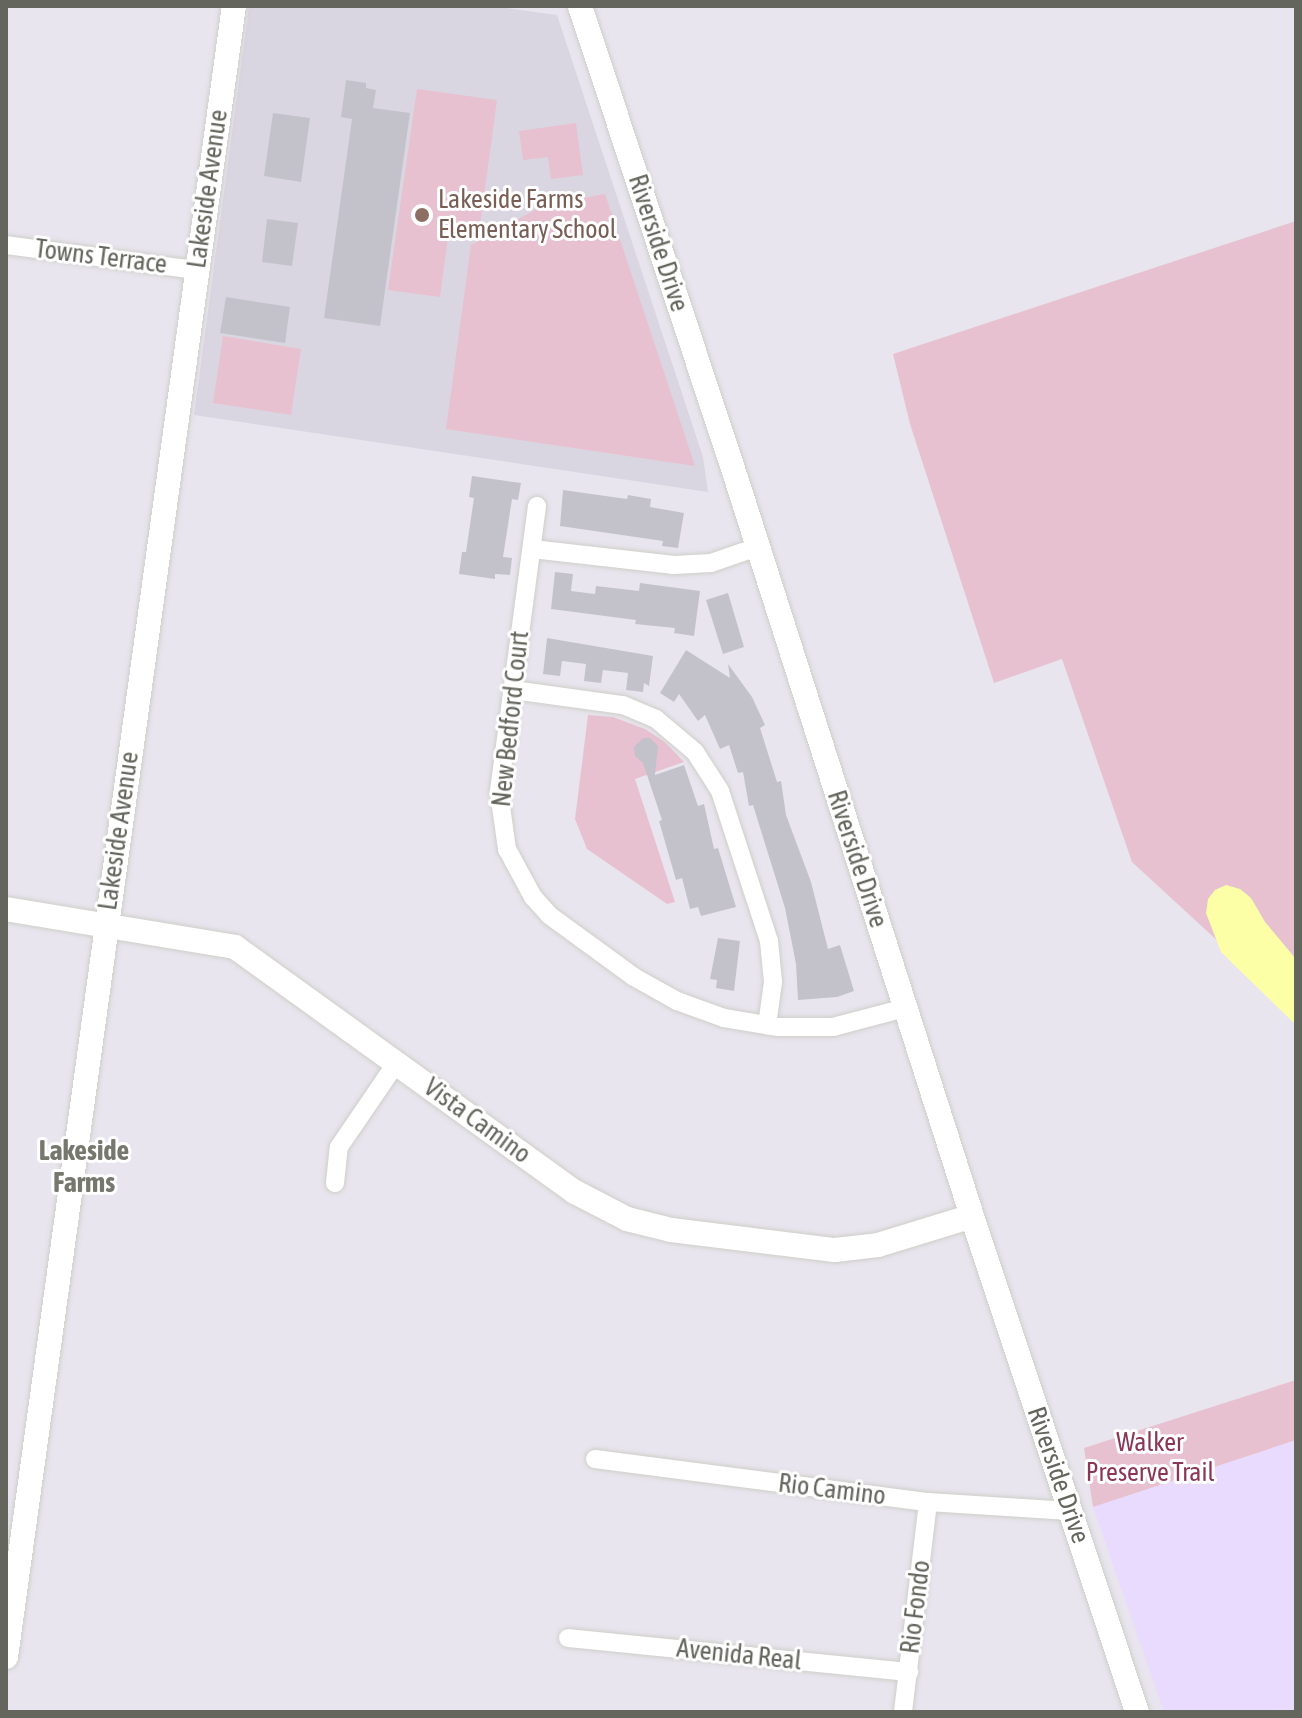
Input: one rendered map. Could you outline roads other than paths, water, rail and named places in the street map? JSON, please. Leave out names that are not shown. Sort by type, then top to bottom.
[{"type":"street","name":"Lakeside Avenue","points":[[6,1657],[234,6]]},
{"type":"street","name":"Riverside Drive","points":[[580,6],[972,1216],[1137,1712]]},
{"type":"street","name":"Towns Terrace","points":[[6,245],[197,270]]},
{"type":"street","name":"New Bedford Court","points":[[537,506],[499,811],[507,849],[533,897],[549,915],[655,990],[700,1010],[767,1026],[833,1027],[905,1008]]},
{"type":"street","points":[[532,549],[674,565],[711,563],[757,547]]},
{"type":"street","points":[[513,690],[623,705],[664,724],[695,752],[720,791],[769,941],[773,982],[767,1026]]},
{"type":"street","name":"Vista Camino","points":[[6,909],[235,947],[575,1192],[627,1219],[671,1230],[835,1250],[878,1245],[972,1216]]},
{"type":"street","points":[[335,1183],[339,1147],[397,1062]]},
{"type":"street","name":"Rio Camino","points":[[595,1459],[928,1502],[1070,1511]]},
{"type":"street","name":"Rio Fondo","points":[[903,1712],[928,1502]]},
{"type":"street","name":"Avenida Real","points":[[568,1638],[909,1672]]},
{"type":"place","name":"Lakeside Farms Elementary School","points":[[422,215]]},
{"type":"district","name":"Lakeside Farms","points":[[84,1166]]},
{"type":"park label","name":"Walker Preserve Trail","points":[[1150,1458]]}]
